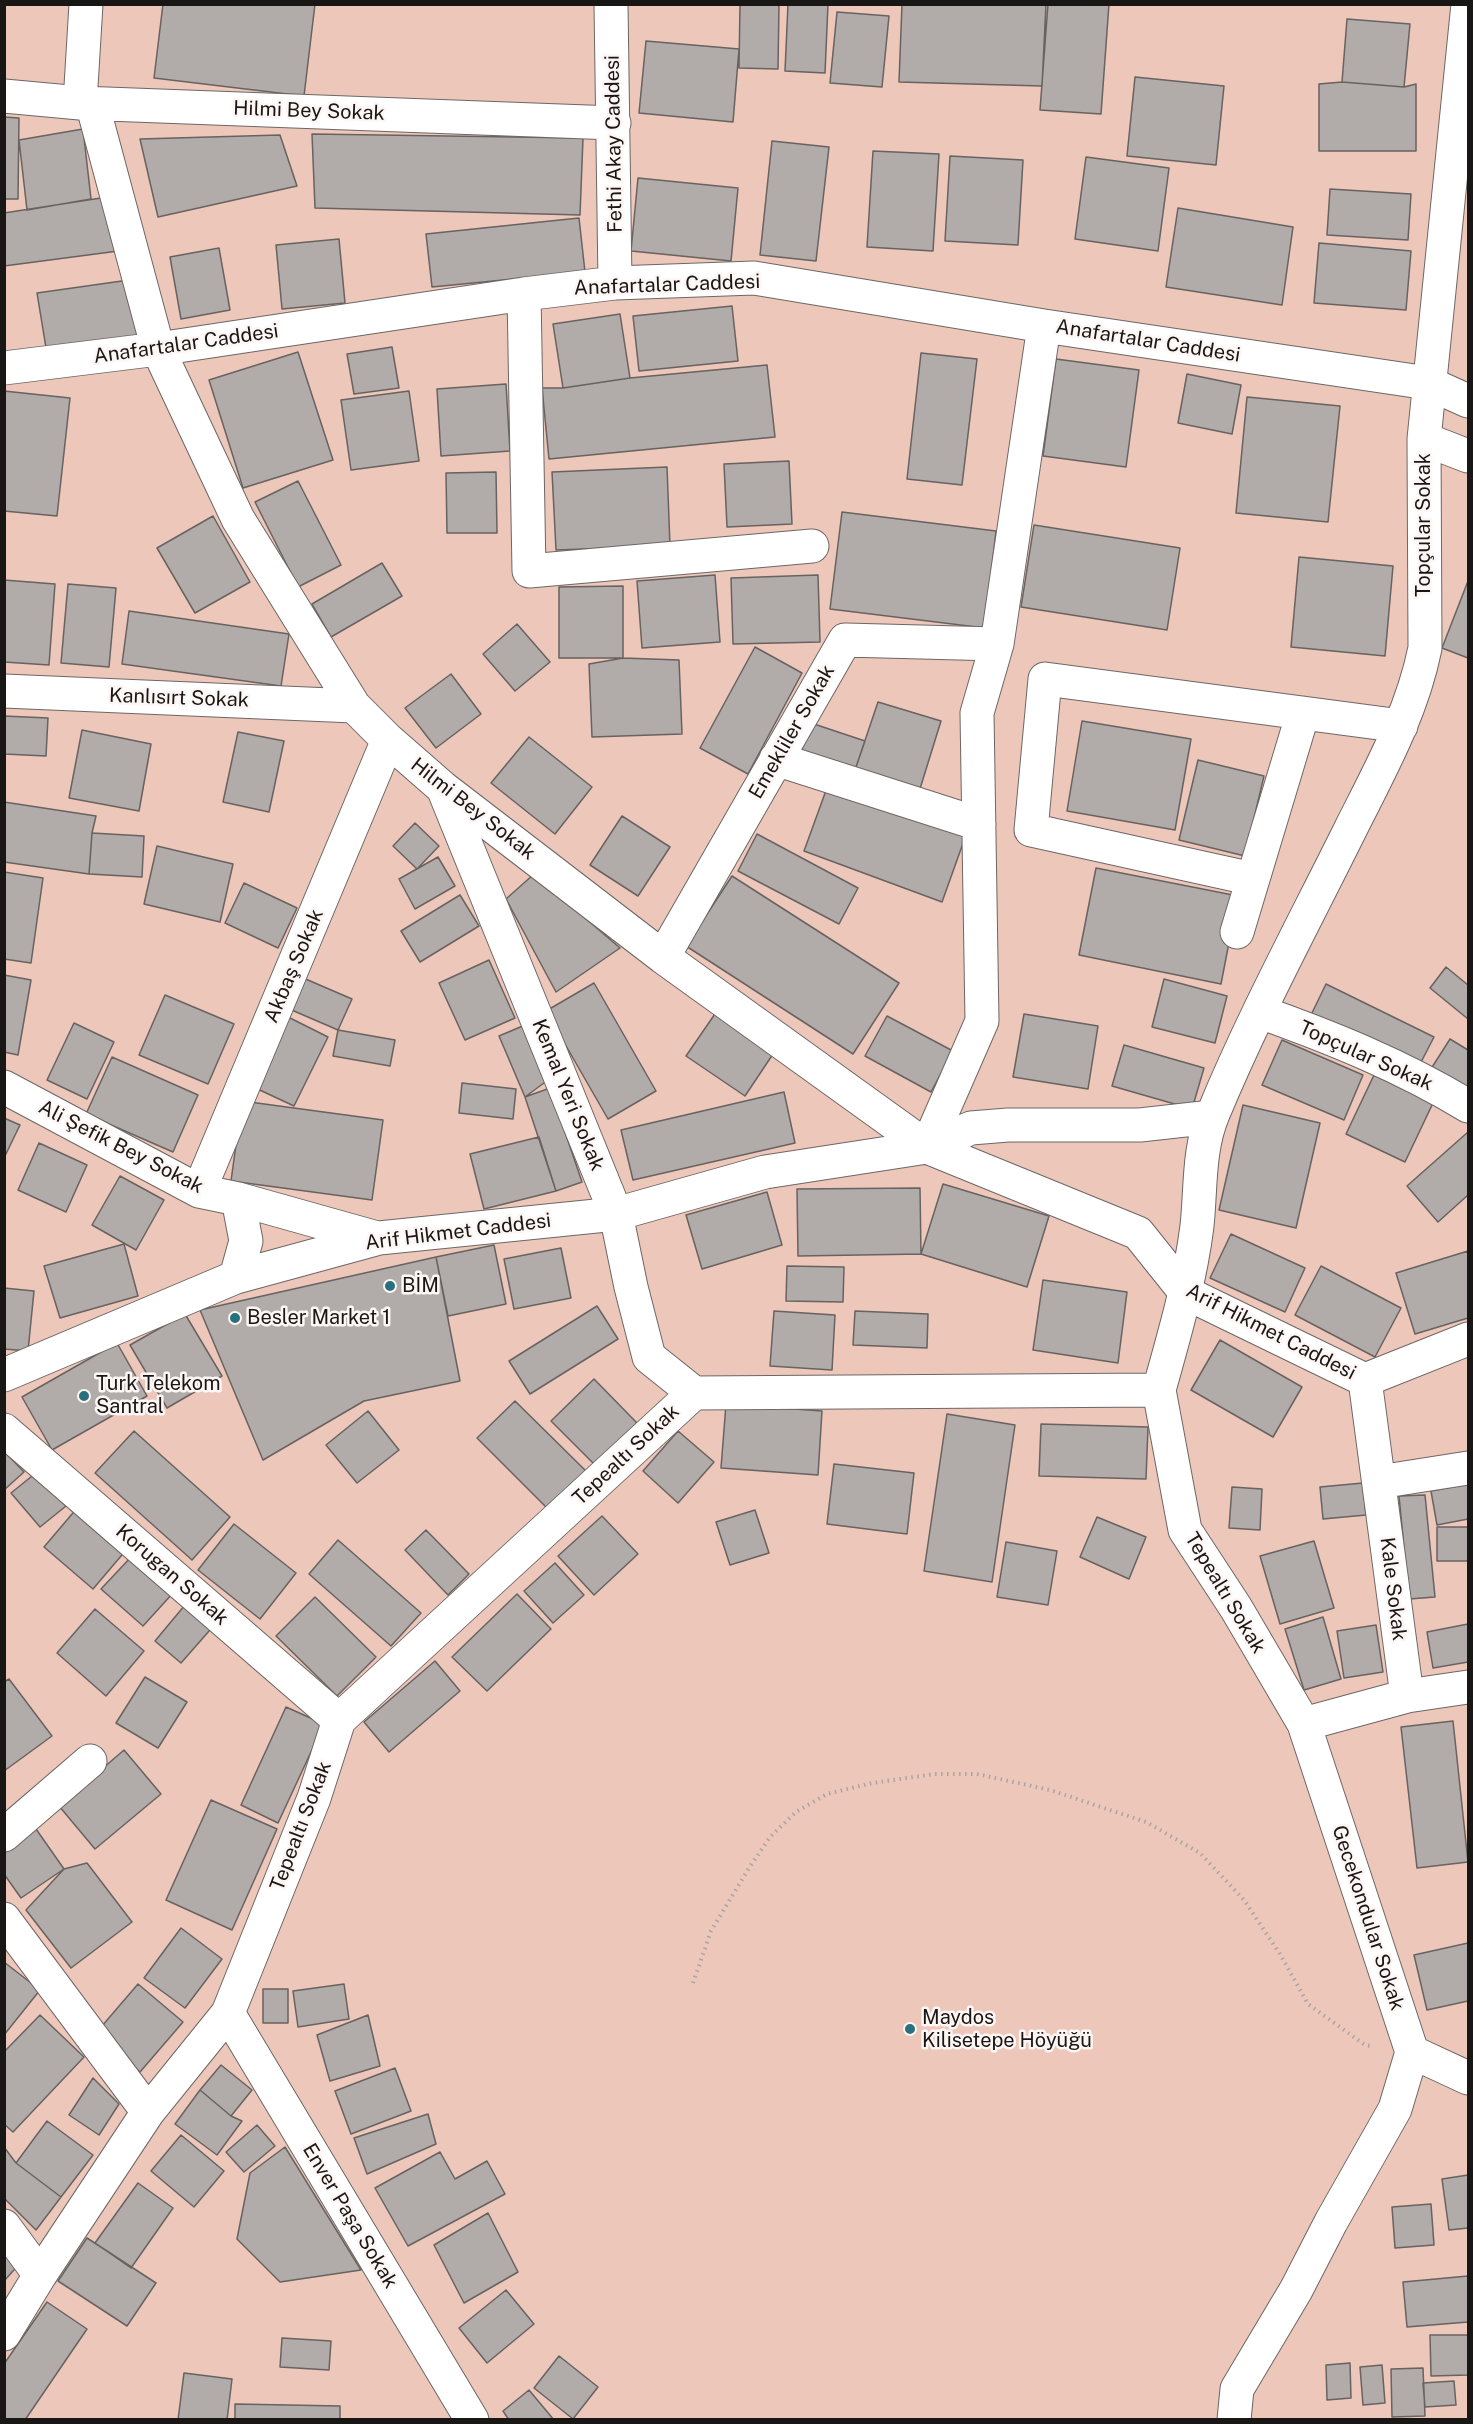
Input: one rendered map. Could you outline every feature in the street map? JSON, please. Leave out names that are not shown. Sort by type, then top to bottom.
[{"type":"street","name":"Hilmi Bey Sokak","points":[[86,4],[86,103],[158,349],[238,519],[354,706],[388,740],[443,788],[663,957],[927,1148]]},
{"type":"street","name":"Fethi Akay Caddesi","points":[[611,4],[615,283]]},
{"type":"street","name":"Topçular Sokak","points":[[1159,1390],[1186,1293],[1197,1225],[1199,1171],[1212,1117],[1260,1012],[1401,726],[1420,672],[1425,648],[1424,439],[1428,383],[1468,4]]},
{"type":"street","name":"Hilmi Bey Sokak","points":[[4,96],[86,103],[614,123]]},
{"type":"street","name":"Anafartalar Caddesi","points":[[4,368],[158,349],[524,294],[615,283],[754,278],[1044,326],[1428,383],[1468,401]]},
{"type":"street","points":[[524,294],[530,571],[813,546]]},
{"type":"street","points":[[927,1148],[982,1021],[977,713],[997,644],[1044,326]]},
{"type":"street","points":[[1424,439],[1468,456]]},
{"type":"street","name":"Emekliler Sokak","points":[[663,957],[845,640],[997,644]]},
{"type":"street","points":[[1253,879],[1031,830],[1045,679],[1401,726]]},
{"type":"street","name":"Kanlısırt Sokak","points":[[4,691],[354,706]]},
{"type":"street","points":[[1237,932],[1304,713]]},
{"type":"street","name":"Akbaş Sokak","points":[[199,1191],[388,740]]},
{"type":"street","points":[[776,759],[979,824]]},
{"type":"street","name":"Kemal Yeri Sokak","points":[[443,788],[616,1214],[649,1357],[694,1393]]},
{"type":"street","name":"Topçular Sokak","points":[[1260,1012],[1342,1041],[1442,1090],[1468,1106]]},
{"type":"street","name":"Ali Şefik Bey Sokak","points":[[4,1087],[199,1191],[238,1199],[379,1238]]},
{"type":"street","name":"Arif Hikmet Caddesi","points":[[4,1375],[236,1277],[379,1238],[616,1214],[765,1172],[927,1148],[971,1128],[1008,1125],[1140,1125],[1212,1117]]},
{"type":"street","name":"Arif Hikmet Caddesi","points":[[927,1148],[1137,1233],[1186,1293],[1365,1380],[1468,1339]]},
{"type":"street","points":[[236,1277],[246,1241],[238,1199]]},
{"type":"street","name":"Kale Sokak","points":[[1365,1380],[1407,1696]]},
{"type":"street","name":"Tepealtı Sokak","points":[[4,2334],[40,2274],[148,2112],[228,2013],[314,1798],[339,1720],[694,1393],[1159,1390],[1185,1530],[1236,1608],[1304,1724]]},
{"type":"street","name":"Korugan Sokak","points":[[4,1430],[339,1720]]},
{"type":"street","points":[[1379,1482],[1468,1468]]},
{"type":"street","points":[[1304,1724],[1407,1696],[1468,1687]]},
{"type":"street","name":"Gecekondular Sokak","points":[[1304,1724],[1412,2052]]},
{"type":"street","points":[[4,1835],[90,1761]]},
{"type":"street","points":[[4,1919],[148,2112]]},
{"type":"street","name":"Enver Paşa Sokak","points":[[228,2013],[472,2420]]},
{"type":"street","points":[[1234,2420],[1237,2389],[1285,2310],[1330,2222],[1395,2109],[1412,2052],[1468,2078]]},
{"type":"street","points":[[4,2226],[40,2274]]},
{"type":"path","points":[[693,1983],[711,1931],[770,1837],[796,1812],[827,1794],[872,1783],[935,1774],[977,1774],[1050,1790],[1146,1822],[1200,1853],[1244,1900],[1280,1954],[1308,2004],[1365,2045],[1412,2052]]},
{"type":"shaded area","points":[[5,5],[1468,5],[1468,2419],[5,2419]]},
{"type":"building","points":[[163,4],[315,4],[304,96],[154,78]]},
{"type":"building","points":[[740,4],[779,4],[778,69],[739,68]]},
{"type":"building","points":[[788,4],[828,4],[825,73],[785,71]]},
{"type":"building","points":[[902,4],[1046,4],[1042,86],[899,82]]},
{"type":"building","points":[[1048,4],[1109,4],[1101,114],[1040,110]]},
{"type":"building","points":[[837,12],[889,16],[882,87],[830,83]]},
{"type":"building","points":[[1347,19],[1410,24],[1404,87],[1342,82]]},
{"type":"building","points":[[646,41],[739,49],[733,122],[639,113]]},
{"type":"building","points":[[1135,77],[1224,86],[1216,165],[1127,156]]},
{"type":"building","points":[[1342,82],[1404,87],[1416,84],[1416,151],[1319,151],[1319,84]]},
{"type":"building","points":[[4,117],[19,118],[18,199],[4,199]]},
{"type":"building","points":[[83,129],[91,199],[27,210],[19,140]]},
{"type":"building","points":[[312,134],[583,138],[580,215],[315,208]]},
{"type":"building","points":[[280,135],[297,186],[158,217],[140,139]]},
{"type":"building","points":[[772,141],[829,147],[816,261],[760,255]]},
{"type":"building","points":[[873,151],[939,154],[933,251],[867,247]]},
{"type":"building","points":[[950,156],[1023,160],[1018,245],[945,241]]},
{"type":"building","points":[[1086,157],[1169,168],[1158,251],[1075,239]]},
{"type":"building","points":[[638,178],[738,188],[731,261],[631,251]]},
{"type":"building","points":[[1330,189],[1411,194],[1408,240],[1327,235]]},
{"type":"building","points":[[101,198],[126,250],[4,266],[4,213]]},
{"type":"building","points":[[1178,208],[1293,227],[1282,305],[1166,287]]},
{"type":"building","points":[[579,218],[585,272],[432,287],[426,234]]},
{"type":"building","points":[[339,239],[345,303],[282,309],[276,245]]},
{"type":"building","points":[[1319,243],[1411,251],[1406,310],[1314,303]]},
{"type":"building","points":[[219,248],[230,310],[181,319],[170,257]]},
{"type":"building","points":[[129,280],[139,347],[48,360],[37,293]]},
{"type":"building","points":[[732,306],[738,361],[639,371],[633,316]]},
{"type":"building","points":[[620,314],[630,378],[563,388],[553,324]]},
{"type":"building","points":[[392,347],[399,388],[354,394],[347,354]]},
{"type":"building","points":[[298,352],[333,460],[243,488],[209,380]]},
{"type":"building","points":[[921,353],[977,359],[962,485],[907,479]]},
{"type":"building","points":[[1056,359],[1139,370],[1126,467],[1043,456]]},
{"type":"building","points":[[767,365],[775,437],[549,459],[542,388],[563,388],[630,378]]},
{"type":"building","points":[[1187,374],[1241,385],[1232,434],[1178,423]]},
{"type":"building","points":[[506,384],[510,451],[441,456],[437,389]]},
{"type":"building","points":[[4,391],[70,398],[57,516],[4,511]]},
{"type":"building","points":[[409,391],[419,461],[351,470],[341,400]]},
{"type":"building","points":[[1247,397],[1340,406],[1328,522],[1236,513]]},
{"type":"building","points":[[789,461],[792,524],[727,527],[724,464]]},
{"type":"building","points":[[667,467],[670,546],[556,550],[552,472]]},
{"type":"building","points":[[496,472],[497,533],[447,533],[446,473]]},
{"type":"building","points":[[298,481],[341,565],[298,587],[255,502]]},
{"type":"building","points":[[842,512],[996,531],[985,628],[830,609]]},
{"type":"building","points":[[213,516],[250,582],[195,613],[157,548]]},
{"type":"building","points":[[1034,525],[1180,548],[1167,630],[1021,607]]},
{"type":"building","points":[[1299,557],[1393,566],[1385,656],[1291,647]]},
{"type":"building","points":[[382,563],[402,596],[331,637],[312,604]]},
{"type":"building","points":[[715,575],[720,642],[642,648],[637,581]]},
{"type":"building","points":[[818,575],[820,642],[733,644],[731,578]]},
{"type":"building","points":[[4,580],[55,584],[49,665],[4,662]]},
{"type":"building","points":[[1468,581],[1468,658],[1442,648]]},
{"type":"building","points":[[68,584],[116,588],[109,667],[61,663]]},
{"type":"building","points":[[623,586],[623,658],[559,658],[559,587]]},
{"type":"building","points":[[129,611],[289,634],[281,686],[122,664]]},
{"type":"building","points":[[517,624],[550,662],[515,691],[483,654]]},
{"type":"building","points":[[755,647],[802,673],[748,774],[700,748]]},
{"type":"building","points":[[623,658],[679,660],[682,734],[592,737],[589,664]]},
{"type":"building","points":[[451,674],[481,714],[436,748],[405,708]]},
{"type":"building","points":[[878,702],[941,721],[919,792],[855,770]]},
{"type":"building","points":[[4,716],[48,718],[46,756],[4,754]]},
{"type":"building","points":[[1082,721],[1191,739],[1175,830],[1067,811]]},
{"type":"building","points":[[811,723],[865,741],[855,770],[801,752]]},
{"type":"building","points":[[82,730],[151,744],[139,811],[69,798]]},
{"type":"building","points":[[238,732],[284,741],[269,812],[223,802]]},
{"type":"building","points":[[529,737],[592,787],[555,834],[491,783]]},
{"type":"building","points":[[1198,760],[1264,776],[1245,856],[1179,840]]},
{"type":"building","points":[[828,785],[966,835],[942,902],[804,851]]},
{"type":"building","points":[[4,802],[96,816],[92,833],[89,874],[4,862]]},
{"type":"building","points":[[622,816],[670,847],[638,896],[590,865]]},
{"type":"building","points":[[415,823],[439,846],[417,869],[393,846]]},
{"type":"building","points":[[92,833],[144,836],[142,877],[89,874]]},
{"type":"building","points":[[757,834],[858,888],[839,924],[738,871]]},
{"type":"building","points":[[157,846],[233,864],[220,922],[144,904]]},
{"type":"building","points":[[438,857],[455,886],[415,909],[399,879]]},
{"type":"building","points":[[1096,868],[1238,896],[1221,984],[1079,955]]},
{"type":"building","points":[[4,872],[43,878],[31,963],[4,959]]},
{"type":"building","points":[[534,874],[620,948],[556,992],[506,899]]},
{"type":"building","points":[[732,876],[899,983],[853,1054],[686,946]]},
{"type":"building","points":[[244,883],[297,908],[278,948],[225,923]]},
{"type":"building","points":[[460,895],[479,926],[420,962],[401,931]]},
{"type":"building","points":[[489,960],[515,1018],[465,1040],[439,983]]},
{"type":"building","points":[[1446,967],[1468,985],[1468,1019],[1430,988]]},
{"type":"building","points":[[4,975],[31,980],[18,1055],[4,1052]]},
{"type":"building","points":[[301,977],[352,999],[338,1030],[287,1008]]},
{"type":"building","points":[[1164,979],[1227,996],[1215,1043],[1152,1027]]},
{"type":"building","points":[[594,983],[656,1091],[608,1119],[546,1011]]},
{"type":"building","points":[[1326,984],[1434,1037],[1418,1068],[1311,1015]]},
{"type":"building","points":[[165,995],[234,1024],[208,1084],[139,1055]]},
{"type":"building","points":[[717,1011],[775,1051],[745,1096],[686,1056]]},
{"type":"building","points":[[1024,1014],[1098,1026],[1088,1089],[1013,1077]]},
{"type":"building","points":[[284,1015],[328,1037],[294,1106],[249,1085]]},
{"type":"building","points":[[887,1016],[953,1051],[931,1092],[865,1056]]},
{"type":"building","points":[[74,1023],[114,1042],[87,1099],[47,1080]]},
{"type":"building","points":[[525,1025],[548,1080],[525,1097],[499,1036]]},
{"type":"building","points":[[338,1030],[395,1040],[390,1066],[333,1056]]},
{"type":"building","points":[[1450,1039],[1468,1050],[1468,1097],[1429,1072]]},
{"type":"building","points":[[1282,1040],[1363,1075],[1344,1120],[1262,1085]]},
{"type":"building","points":[[1124,1045],[1204,1068],[1192,1109],[1112,1086]]},
{"type":"building","points":[[112,1057],[198,1095],[173,1152],[86,1114]]},
{"type":"building","points":[[1374,1075],[1433,1103],[1405,1162],[1346,1134]]},
{"type":"building","points":[[462,1083],[516,1089],[513,1119],[459,1113]]},
{"type":"building","points":[[550,1088],[582,1182],[556,1191],[525,1097]]},
{"type":"building","points":[[784,1092],[795,1143],[633,1180],[621,1130]]},
{"type":"building","points":[[242,1101],[383,1120],[372,1200],[231,1181]]},
{"type":"building","points":[[1243,1105],[1320,1123],[1296,1228],[1219,1210]]},
{"type":"building","points":[[4,1118],[20,1125],[4,1158]]},
{"type":"building","points":[[1468,1132],[1468,1195],[1438,1222],[1407,1186]]},
{"type":"building","points":[[539,1137],[556,1191],[484,1209],[470,1154]]},
{"type":"building","points":[[39,1143],[87,1165],[66,1212],[18,1190]]},
{"type":"building","points":[[120,1176],[164,1200],[136,1250],[92,1225]]},
{"type":"building","points":[[943,1184],[1049,1216],[1027,1287],[921,1254]]},
{"type":"building","points":[[920,1188],[921,1254],[798,1256],[797,1189]]},
{"type":"building","points":[[767,1192],[782,1245],[702,1269],[686,1215]]},
{"type":"building","points":[[1231,1234],[1305,1268],[1285,1312],[1210,1278]]},
{"type":"building","points":[[124,1244],[138,1296],[60,1318],[44,1266]]},
{"type":"building","points":[[494,1245],[506,1304],[448,1316],[436,1257]]},
{"type":"building","points":[[561,1248],[571,1298],[514,1309],[504,1259]]},
{"type":"building","points":[[1468,1251],[1468,1318],[1415,1334],[1396,1273]]},
{"type":"building","points":[[436,1257],[460,1381],[364,1401],[263,1460],[200,1310]]},
{"type":"building","points":[[787,1266],[844,1267],[843,1302],[786,1301]]},
{"type":"building","points":[[1321,1266],[1401,1308],[1375,1357],[1295,1315]]},
{"type":"building","points":[[1043,1280],[1127,1292],[1118,1363],[1033,1350]]},
{"type":"building","points":[[4,1288],[34,1291],[28,1351],[4,1349]]},
{"type":"building","points":[[597,1306],[618,1339],[530,1394],[509,1361]]},
{"type":"building","points":[[774,1311],[835,1315],[832,1370],[770,1366]]},
{"type":"building","points":[[855,1311],[928,1314],[927,1348],[853,1345]]},
{"type":"building","points":[[185,1314],[222,1376],[167,1408],[130,1345]]},
{"type":"building","points":[[1220,1340],[1302,1387],[1273,1437],[1191,1390]]},
{"type":"building","name":"Turk Telekom Santral","points":[[117,1343],[147,1396],[52,1450],[22,1397]]},
{"type":"building","points":[[594,1379],[637,1423],[595,1465],[551,1421]]},
{"type":"building","points":[[515,1401],[589,1474],[551,1512],[477,1438]]},
{"type":"building","points":[[726,1404],[822,1411],[818,1475],[721,1468]]},
{"type":"building","points":[[368,1411],[399,1450],[357,1483],[326,1445]]},
{"type":"building","points":[[947,1414],[1015,1425],[992,1582],[924,1571]]},
{"type":"building","points":[[1041,1424],[1148,1427],[1146,1479],[1039,1476]]},
{"type":"building","points":[[134,1431],[230,1517],[192,1560],[95,1473]]},
{"type":"building","points":[[678,1431],[714,1462],[678,1503],[643,1471]]},
{"type":"building","points":[[4,1451],[24,1472],[4,1490]]},
{"type":"building","points":[[834,1464],[914,1473],[907,1534],[827,1524]]},
{"type":"building","points":[[37,1472],[66,1506],[40,1527],[11,1493]]},
{"type":"building","points":[[1363,1483],[1366,1515],[1323,1519],[1320,1487]]},
{"type":"building","points":[[1468,1484],[1468,1519],[1437,1525],[1431,1491]]},
{"type":"building","points":[[1232,1487],[1262,1489],[1260,1530],[1229,1528]]},
{"type":"building","points":[[1425,1495],[1435,1597],[1409,1599],[1399,1496]]},
{"type":"building","points":[[78,1507],[127,1549],[93,1589],[44,1547]]},
{"type":"building","points":[[755,1510],[769,1553],[730,1565],[716,1522]]},
{"type":"building","points":[[602,1516],[638,1554],[594,1595],[558,1556]]},
{"type":"building","points":[[1097,1517],[1146,1537],[1129,1579],[1080,1557]]},
{"type":"building","points":[[234,1524],[296,1573],[260,1619],[198,1570]]},
{"type":"building","points":[[1437,1527],[1468,1527],[1468,1561],[1437,1561]]},
{"type":"building","points":[[426,1530],[469,1574],[448,1595],[405,1550]]},
{"type":"building","points":[[338,1540],[421,1613],[391,1646],[309,1574]]},
{"type":"building","points":[[1314,1541],[1334,1608],[1280,1624],[1260,1556]]},
{"type":"building","points":[[1006,1542],[1057,1551],[1048,1605],[997,1597]]},
{"type":"building","points":[[132,1556],[173,1593],[143,1626],[101,1589]]},
{"type":"building","points":[[555,1563],[584,1595],[553,1623],[524,1591]]},
{"type":"building","points":[[517,1594],[551,1629],[487,1691],[452,1657]]},
{"type":"building","points":[[315,1597],[376,1657],[337,1696],[276,1636]]},
{"type":"building","points":[[190,1599],[217,1622],[181,1663],[155,1641]]},
{"type":"building","points":[[95,1609],[144,1651],[106,1696],[57,1653]]},
{"type":"building","points":[[1323,1617],[1341,1679],[1304,1690],[1285,1629]]},
{"type":"building","points":[[1468,1624],[1468,1662],[1433,1668],[1427,1632]]},
{"type":"building","points":[[1376,1625],[1383,1672],[1344,1678],[1337,1631]]},
{"type":"building","points":[[435,1661],[460,1691],[389,1752],[364,1722]]},
{"type":"building","points":[[145,1677],[187,1702],[158,1748],[116,1723]]},
{"type":"building","points":[[9,1679],[52,1736],[4,1771],[4,1682]]},
{"type":"building","points":[[286,1707],[324,1724],[278,1823],[241,1805]]},
{"type":"building","points":[[1453,1721],[1468,1862],[1417,1868],[1401,1727]]},
{"type":"building","points":[[124,1750],[161,1794],[95,1849],[59,1806]]},
{"type":"building","points":[[211,1800],[277,1829],[232,1930],[166,1900]]},
{"type":"building","points":[[36,1829],[64,1869],[21,1898],[4,1874],[4,1851]]},
{"type":"building","points":[[87,1863],[132,1922],[71,1968],[26,1910],[64,1869]]},
{"type":"building","points":[[181,1928],[222,1959],[185,2008],[144,1978]]},
{"type":"building","points":[[1468,1943],[1468,2001],[1427,2010],[1414,1955]]},
{"type":"building","points":[[4,1962],[40,1990],[4,2035]]},
{"type":"building","points":[[138,1984],[183,2022],[140,2072],[96,2033]]},
{"type":"building","points":[[344,1984],[349,2019],[298,2027],[293,1991]]},
{"type":"building","points":[[263,1989],[288,1989],[288,2023],[263,2023]]},
{"type":"building","points":[[40,2015],[84,2057],[13,2132],[4,2124],[4,2052]]},
{"type":"building","points":[[368,2015],[380,2066],[330,2081],[317,2035]]},
{"type":"building","points":[[221,2065],[252,2090],[231,2116],[200,2090]]},
{"type":"building","points":[[395,2068],[411,2111],[351,2134],[335,2091]]},
{"type":"building","points":[[93,2078],[119,2104],[99,2135],[69,2115]]},
{"type":"building","points":[[200,2090],[231,2116],[242,2121],[217,2155],[175,2124]]},
{"type":"building","points":[[428,2114],[436,2144],[367,2174],[354,2138]]},
{"type":"building","points":[[47,2121],[93,2155],[61,2197],[16,2163]]},
{"type":"building","points":[[257,2125],[275,2146],[244,2172],[226,2152]]},
{"type":"building","points":[[181,2135],[224,2171],[194,2207],[151,2171]]},
{"type":"building","points":[[4,2147],[16,2163],[61,2197],[36,2230],[4,2198]]},
{"type":"building","points":[[285,2147],[361,2270],[280,2282],[237,2239],[250,2173]]},
{"type":"building","points":[[440,2152],[455,2179],[487,2161],[505,2194],[408,2246],[375,2188]]},
{"type":"building","points":[[1468,2175],[1468,2228],[1449,2230],[1442,2179]]},
{"type":"building","points":[[138,2183],[173,2208],[131,2268],[95,2243]]},
{"type":"building","points":[[1431,2204],[1434,2245],[1395,2248],[1392,2207]]},
{"type":"building","points":[[488,2213],[518,2272],[464,2303],[434,2245]]},
{"type":"building","points":[[87,2238],[156,2283],[127,2326],[58,2281]]},
{"type":"building","points":[[4,2245],[22,2261],[4,2281]]},
{"type":"building","points":[[1468,2276],[1468,2322],[1407,2327],[1403,2282]]},
{"type":"building","points":[[506,2290],[534,2324],[487,2363],[459,2328]]},
{"type":"building","points":[[47,2302],[87,2329],[25,2420],[4,2420],[4,2364]]},
{"type":"building","points":[[1430,2335],[1468,2335],[1468,2375],[1431,2376]]},
{"type":"building","points":[[282,2338],[331,2341],[329,2370],[280,2367]]},
{"type":"building","points":[[559,2356],[598,2387],[573,2419],[534,2388]]},
{"type":"building","points":[[1350,2363],[1351,2398],[1327,2400],[1326,2365]]},
{"type":"building","points":[[1382,2365],[1385,2403],[1363,2405],[1360,2367]]},
{"type":"building","points":[[1423,2368],[1425,2416],[1392,2417],[1391,2369]]},
{"type":"building","points":[[184,2373],[232,2379],[227,2420],[178,2420]]},
{"type":"building","points":[[1454,2381],[1456,2405],[1425,2407],[1423,2383]]},
{"type":"building","points":[[529,2390],[554,2420],[509,2420],[503,2411]]},
{"type":"building","points":[[235,2404],[340,2406],[340,2420],[235,2420]]},
{"type":"place","name":"BİM","points":[[390,1286]]},
{"type":"place","name":"Besler Market 1","points":[[235,1318]]},
{"type":"place","name":"Turk Telekom Santral","points":[[84,1396]]},
{"type":"place","name":"Maydos Kilisetepe Höyüğü","points":[[910,2029]]}]
